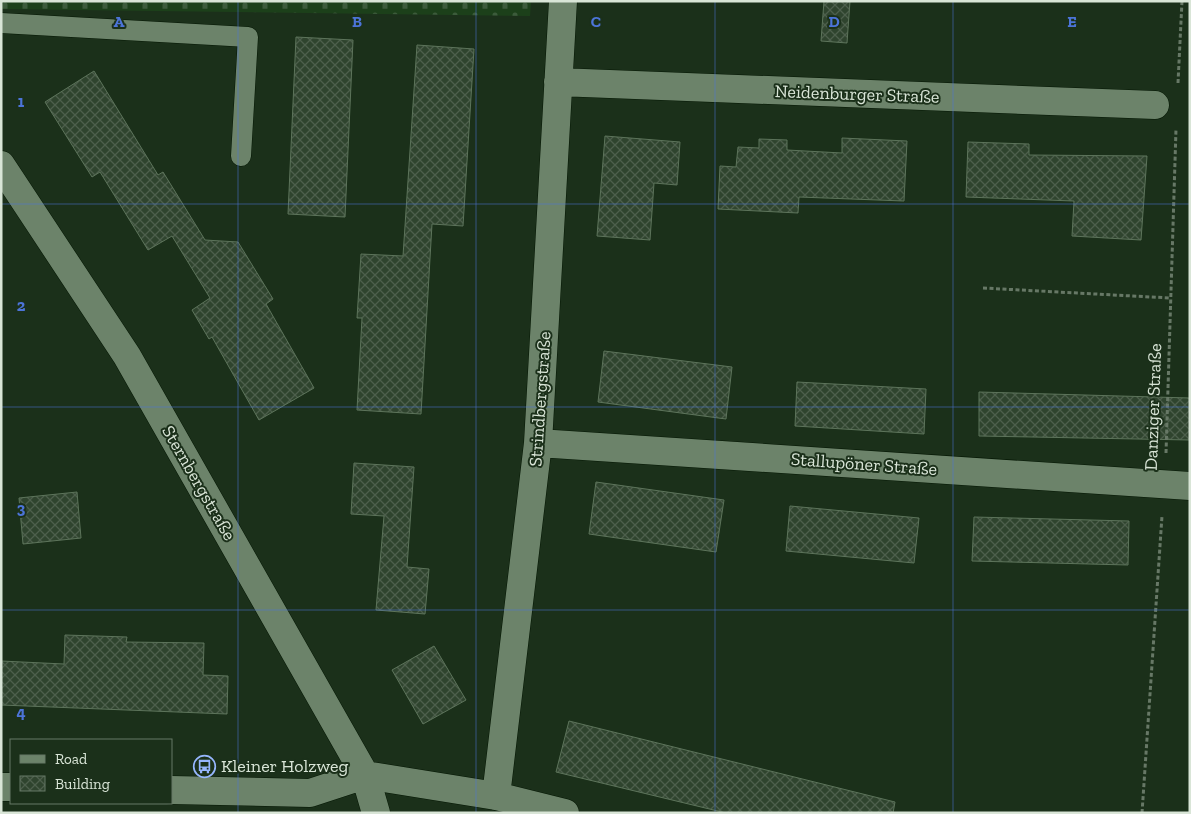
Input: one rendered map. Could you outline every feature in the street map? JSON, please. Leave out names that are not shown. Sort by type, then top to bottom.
[{"type":"street","name":"Strindbergstraße","points":[[496,796],[538,443],[563,1]]},
{"type":"street","name":"Neidenburger Straße","points":[[558,82],[1155,105]]},
{"type":"street","name":"Sternbergstraße","points":[[1,165],[127,356],[365,775],[376,813]]},
{"type":"street","name":"Stallupöner Straße","points":[[538,443],[1177,485]]},
{"type":"street","points":[[172,790],[310,793],[365,775],[496,796],[565,813]]},
{"type":"lane","points":[[1,23],[248,37],[241,156]]},
{"type":"path","points":[[1178,88],[1182,1]]},
{"type":"path","name":"Danziger Straße","points":[[1142,813],[1177,485],[1170,298],[1176,126]]},
{"type":"path","points":[[983,288],[1170,298]]},
{"type":"green space","points":[[1,1],[531,1],[530,16],[1,9]]},
{"type":"building","points":[[824,1],[850,1],[847,43],[821,41]]},
{"type":"building","points":[[296,37],[353,40],[345,217],[288,214]]},
{"type":"building","points":[[417,45],[474,49],[463,226],[432,224],[421,414],[357,410],[362,318],[357,318],[361,254],[403,256]]},
{"type":"building","points":[[94,71],[158,175],[163,172],[205,240],[238,242],[273,299],[266,304],[314,388],[259,420],[212,337],[209,339],[192,310],[210,298],[172,236],[148,250],[100,172],[92,177],[45,102]]},
{"type":"building","points":[[605,136],[680,142],[677,185],[654,183],[650,240],[597,236]]},
{"type":"building","points":[[842,138],[907,141],[904,201],[799,197],[798,213],[718,209],[720,166],[736,167],[738,147],[759,148],[759,139],[787,140],[787,150],[842,153]]},
{"type":"building","points":[[968,142],[1029,144],[1029,155],[1147,156],[1141,240],[1072,236],[1074,201],[966,197]]},
{"type":"building","points":[[604,351],[732,367],[726,419],[598,402]]},
{"type":"building","points":[[797,382],[926,389],[924,434],[795,426]]},
{"type":"building","points":[[979,392],[1190,398],[1190,440],[979,436]]},
{"type":"building","points":[[354,463],[414,467],[407,567],[429,569],[425,614],[376,610],[384,516],[351,514]]},
{"type":"building","points":[[596,482],[724,500],[716,552],[589,534]]},
{"type":"building","points":[[77,492],[81,538],[23,544],[19,498]]},
{"type":"building","points":[[790,506],[919,518],[914,563],[786,551]]},
{"type":"building","points":[[974,517],[1129,521],[1128,565],[972,561]]},
{"type":"building","points":[[65,635],[127,637],[126,642],[204,643],[203,675],[228,676],[227,714],[1,705],[1,661],[64,664]]},
{"type":"building","points":[[434,646],[466,700],[423,724],[392,670]]},
{"type":"building","points":[[569,721],[895,802],[893,813],[726,813],[556,772]]},
{"type":"place","name":"Kleiner Holzweg","points":[[205,766]]}]
